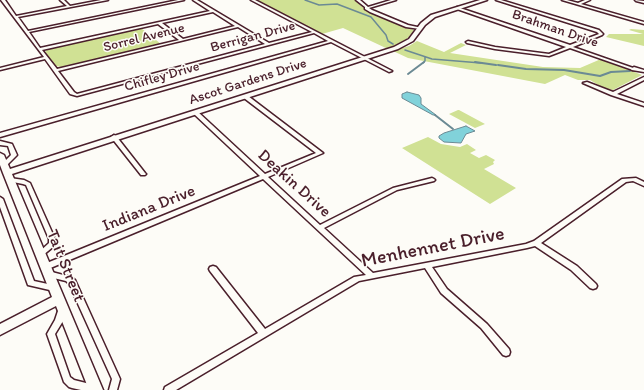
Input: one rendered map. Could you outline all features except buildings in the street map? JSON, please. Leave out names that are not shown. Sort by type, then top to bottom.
[{"type":"street","name":"Berrigan Drive","points":[[3,0],[72,94],[81,95],[315,32]]},
{"type":"street","points":[[62,0],[69,6]]},
{"type":"street","points":[[16,17],[106,0]]},
{"type":"street","points":[[26,32],[182,0]]},
{"type":"street","points":[[195,0],[268,44]]},
{"type":"street","points":[[253,0],[390,70]]},
{"type":"street","points":[[358,0],[366,8],[407,26],[420,28]]},
{"type":"street","points":[[366,8],[394,0]]},
{"type":"street","name":"Ascot Gardens Drive","points":[[7,173],[114,137],[246,97],[405,44],[414,38],[424,22],[433,16],[485,0]]},
{"type":"street","points":[[468,42],[495,48],[547,55],[571,47],[601,33],[498,0]]},
{"type":"street","points":[[564,0],[644,23]]},
{"type":"street","points":[[578,4],[588,0]]},
{"type":"street","points":[[637,0],[644,2]]},
{"type":"street","name":"Brahman Drive","points":[[458,8],[634,69],[643,74]]},
{"type":"street","points":[[39,49],[213,11]]},
{"type":"street","points":[[158,23],[182,40]]},
{"type":"street","name":"Sorrel Avenue","points":[[55,70],[239,26]]},
{"type":"street","name":"Chifley Drive","points":[[0,135],[331,41]]},
{"type":"street","points":[[0,69],[46,58]]},
{"type":"street","points":[[613,94],[643,74]]},
{"type":"street","points":[[585,83],[644,106]]},
{"type":"street","name":"Indiana Drive","points":[[46,270],[320,153],[246,97]]},
{"type":"street","name":"Deakin Drive","points":[[196,113],[320,226],[372,276]]},
{"type":"street","points":[[114,137],[143,174]]},
{"type":"street","points":[[0,143],[10,145],[14,155],[7,173],[28,184],[52,239],[52,244],[40,254]]},
{"type":"street","name":"Tait Street","points":[[0,155],[96,390]]},
{"type":"street","points":[[320,226],[395,189],[432,180]]},
{"type":"street","name":"Menhennet Drive","points":[[168,390],[354,281],[372,276],[536,243],[627,181],[644,184]]},
{"type":"street","points":[[0,199],[32,283],[58,298]]},
{"type":"street","points":[[536,243],[574,268],[593,286]]},
{"type":"street","points":[[427,266],[442,289],[484,326],[506,352]]},
{"type":"street","points":[[213,269],[264,334]]},
{"type":"street","points":[[46,270],[72,282],[116,379],[113,390]]},
{"type":"street","points":[[0,330],[58,298]]},
{"type":"street","points":[[58,298],[60,319],[51,334],[67,379],[72,384],[96,390]]},
{"type":"green space","points":[[256,0],[355,0],[367,11],[414,30],[407,39],[388,49],[343,28],[322,34]]},
{"type":"green space","points":[[141,28],[161,44],[61,67],[56,66],[45,52],[49,48]]},
{"type":"green space","points":[[629,30],[644,30],[644,46],[606,37],[609,34],[643,34]]},
{"type":"green space","points":[[417,41],[444,52],[461,43],[466,45],[450,53],[543,67],[580,68],[601,59],[642,75],[613,90],[605,89],[590,80],[578,80],[565,75],[545,84],[408,58],[393,51],[409,46]]},
{"type":"green space","points":[[458,110],[485,124],[475,128],[449,114]]},
{"type":"green space","points":[[428,137],[441,144],[460,147],[467,144],[476,150],[470,153],[479,158],[486,155],[495,160],[493,162],[494,164],[484,169],[516,188],[490,204],[402,148]]},
{"type":"water","points":[[407,92],[419,95],[421,98],[421,104],[436,115],[433,115],[402,98],[402,94]]},
{"type":"water","points":[[466,126],[475,131],[466,134],[461,143],[444,142],[439,138],[439,136],[444,133]]},
{"type":"waterway","points":[[305,0],[319,5],[337,4],[371,17],[386,35],[388,41],[393,44]]},
{"type":"waterway","points":[[405,50],[432,59],[481,63]]},
{"type":"waterway","points":[[424,62],[425,57]]},
{"type":"waterway","points":[[408,74],[424,62]]},
{"type":"waterway","points":[[475,62],[496,65]]},
{"type":"waterway","points":[[498,65],[526,69],[564,70],[600,76],[611,72],[630,71]]},
{"type":"waterway","points":[[435,115],[453,129]]}]
